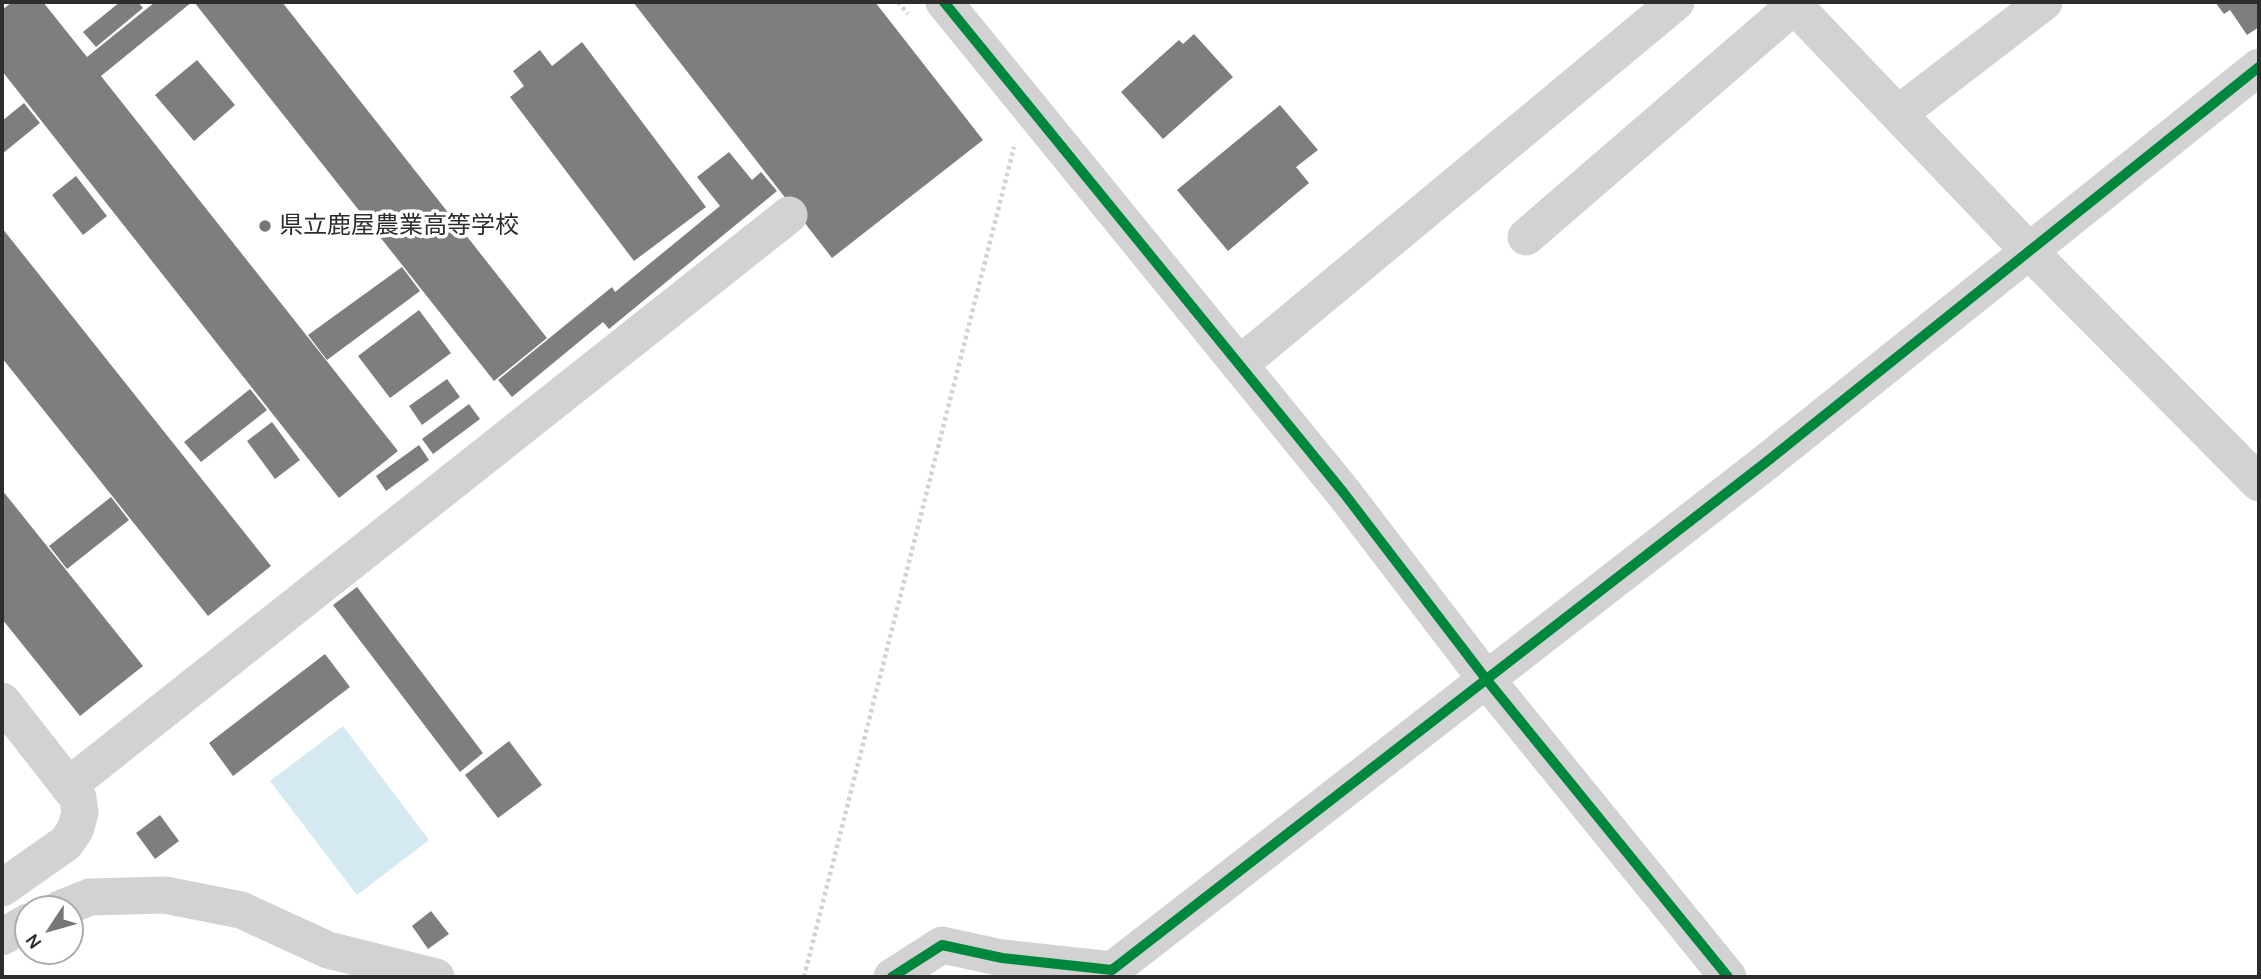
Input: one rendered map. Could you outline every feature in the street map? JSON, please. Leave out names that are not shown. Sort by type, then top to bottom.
[{"type":"street","points":[[944,2],[1343,492],[1486,679],[1728,977]]},
{"type":"street","points":[[1239,365],[1676,2]]},
{"type":"street","points":[[1898,114],[2044,2]]},
{"type":"street","points":[[1526,237],[1793,3],[2030,252],[2259,482]]},
{"type":"street","points":[[892,977],[942,946],[1002,958],[1112,970],[1754,472],[2259,67]]},
{"type":"street","points":[[68,786],[789,215]]},
{"type":"street","points":[[2,701],[78,798],[80,813],[75,830],[66,844],[2,888]]},
{"type":"street","points":[[84,899],[165,895],[242,910],[324,964],[436,977]]},
{"type":"path","points":[[898,2],[915,22]]},
{"type":"path","points":[[804,977],[1014,147],[1006,136]]},
{"type":"water","points":[[343,726],[429,840],[357,895],[270,781]]},
{"type":"building","points":[[12,2],[43,2],[87,57],[155,2],[192,2],[101,76],[398,451],[339,498],[2,71],[2,10]]},
{"type":"building","points":[[120,2],[138,2],[143,8],[96,47],[83,32]]},
{"type":"building","points":[[194,2],[282,2],[547,338],[494,381]]},
{"type":"building","points":[[633,2],[875,2],[983,140],[832,258]]},
{"type":"building","points":[[2215,2],[2259,2],[2259,27],[2247,35],[2230,10],[2224,14]]},
{"type":"building","points":[[1194,34],[1233,77],[1163,139],[1121,92],[1179,40],[1183,44]]},
{"type":"building","points":[[582,42],[706,207],[634,261],[510,97],[524,86],[513,71],[540,50],[552,66]]},
{"type":"building","points":[[197,60],[235,105],[194,141],[155,95]]},
{"type":"building","points":[[24,103],[40,123],[2,154],[2,121]]},
{"type":"building","points":[[1280,105],[1318,150],[1296,167],[1309,183],[1228,251],[1177,190]]},
{"type":"building","points":[[729,152],[752,180],[761,172],[777,191],[609,329],[603,322],[512,397],[498,380],[612,287],[615,292],[720,206],[697,177]]},
{"type":"building","points":[[76,176],[107,216],[83,235],[52,195]]},
{"type":"building","points":[[2,228],[271,566],[208,616],[2,358]]},
{"type":"building","points":[[402,267],[420,291],[327,360],[308,335]]},
{"type":"building","points":[[419,310],[451,353],[390,398],[358,356]]},
{"type":"building","points":[[447,379],[460,397],[422,425],[409,406]]},
{"type":"building","points":[[250,389],[267,410],[201,462],[184,442]]},
{"type":"building","points":[[469,404],[480,419],[433,454],[422,439]]},
{"type":"building","points":[[272,422],[300,460],[275,479],[247,441]]},
{"type":"building","points":[[419,445],[429,460],[386,491],[376,476]]},
{"type":"building","points":[[2,490],[143,666],[80,716],[2,619]]},
{"type":"building","points":[[111,497],[129,520],[67,569],[49,546]]},
{"type":"building","points":[[357,587],[483,753],[460,772],[333,605]]},
{"type":"building","points":[[325,654],[350,687],[233,776],[209,743]]},
{"type":"building","points":[[509,741],[542,785],[498,818],[465,775]]},
{"type":"building","points":[[160,815],[179,841],[155,859],[136,833]]},
{"type":"building","points":[[431,911],[449,934],[428,949],[412,926]]},
{"type":"cycle path","points":[[944,2],[1343,492],[1486,679],[1728,977]]},
{"type":"cycle path","points":[[892,977],[942,945],[1002,958],[1112,970],[1765,463],[2259,67]]},
{"type":"place","name":"県立鹿屋農業高等学校","points":[[265,226]]}]
